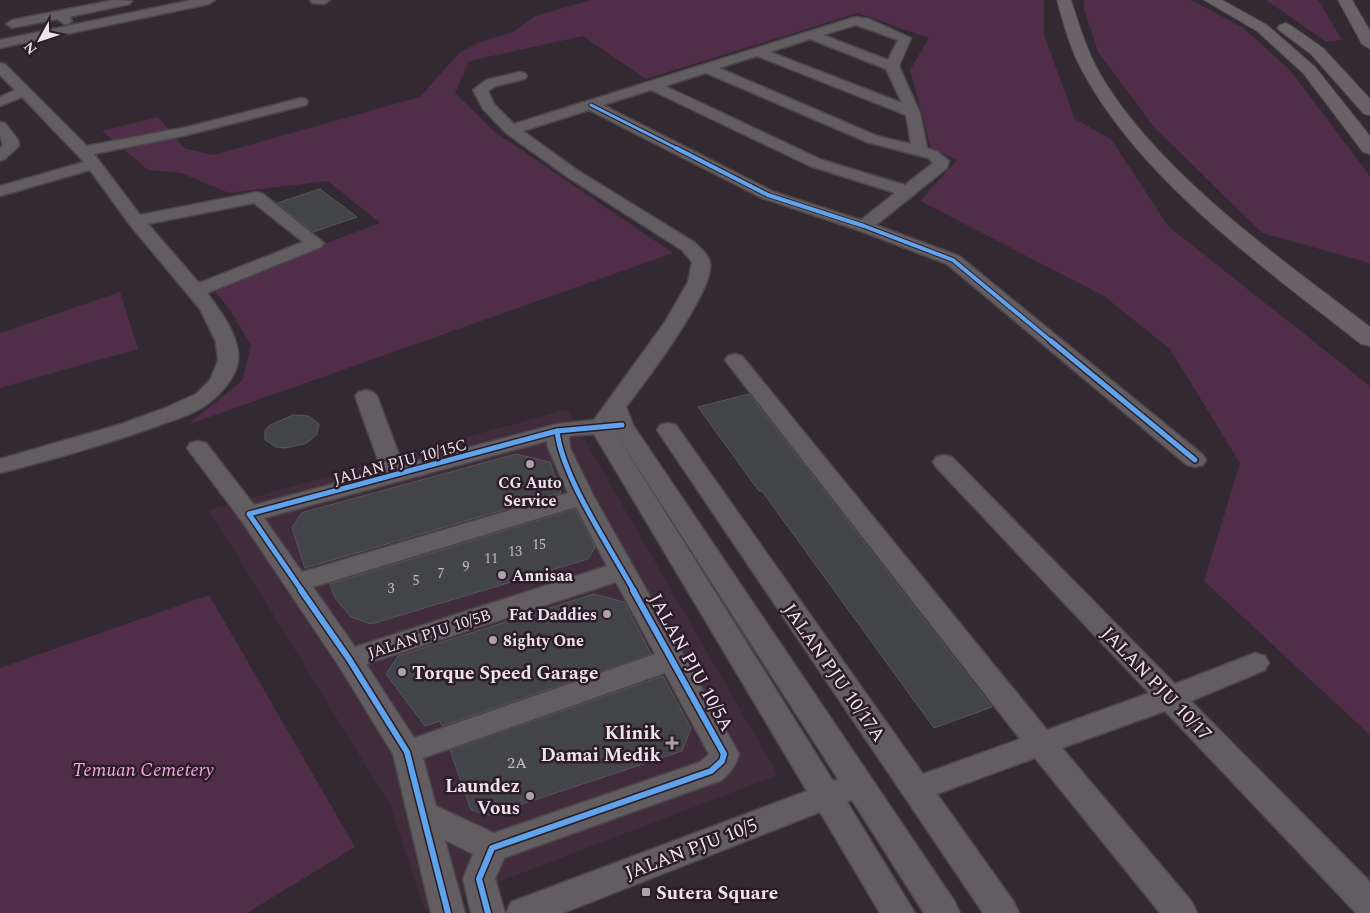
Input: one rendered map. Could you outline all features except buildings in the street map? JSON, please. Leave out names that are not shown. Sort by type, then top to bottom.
[{"type":"highway","points":[[1064,0],[1075,39],[1098,83],[1159,163],[1239,236],[1370,339]]},
{"type":"highway","points":[[1211,0],[1262,28],[1309,70],[1370,148]]},
{"type":"highway","points":[[1236,0],[1271,19],[1317,51],[1370,110]]},
{"type":"highway","points":[[1345,0],[1370,44]]},
{"type":"street","points":[[0,34],[126,0]]},
{"type":"street","points":[[0,44],[209,0]]},
{"type":"street","points":[[317,0],[324,0]]},
{"type":"street","points":[[12,24],[63,18]]},
{"type":"street","points":[[511,130],[858,21],[902,35],[905,38],[892,66]]},
{"type":"street","points":[[812,35],[892,66],[913,113],[920,151]]},
{"type":"street","points":[[758,52],[913,113]]},
{"type":"street","points":[[707,68],[872,139],[920,151],[941,160],[941,166],[906,191],[864,226]]},
{"type":"street","points":[[0,466],[129,429],[173,413],[203,398],[220,382],[228,361],[226,342],[209,309],[196,291],[136,221],[84,152],[25,91],[2,72]]},
{"type":"street","points":[[520,76],[491,83],[480,90],[480,98],[490,111],[511,130],[547,157],[688,246],[699,256],[702,267],[688,302],[612,419]]},
{"type":"street","points":[[652,86],[816,163],[906,191]]},
{"type":"street","points":[[0,102],[25,91]]},
{"type":"street","points":[[0,191],[84,152],[187,131],[301,102]]},
{"type":"street","points":[[591,105],[768,195],[864,226],[953,260],[1195,460]]},
{"type":"street","points":[[0,126],[10,140],[11,146],[0,156]]},
{"type":"street","points":[[136,221],[257,197],[315,243],[196,291]]},
{"type":"street","points":[[735,360],[1041,744],[1180,913]]},
{"type":"street","points":[[366,396],[395,475]]},
{"type":"street","points":[[612,419],[943,913]]},
{"type":"street","points":[[612,419],[825,797],[898,913]]},
{"type":"street","name":"JALAN PJU 10/15C","points":[[249,514],[557,431],[612,419]]},
{"type":"street","name":"JALAN PJU 10/17A","points":[[668,430],[1002,913]]},
{"type":"street","name":"JALAN PJU 10/5A","points":[[492,848],[718,767],[724,754],[722,747],[582,497],[559,448],[557,431]]},
{"type":"street","points":[[198,448],[249,514],[349,659],[407,752],[448,913]]},
{"type":"street","name":"JALAN PJU 10/17","points":[[944,462],[1370,905]]},
{"type":"street","points":[[296,583],[582,497]]},
{"type":"street","name":"JALAN PJU 10/5B","points":[[349,659],[623,570]]},
{"type":"street","points":[[407,752],[673,659]]},
{"type":"street","points":[[916,789],[1171,697],[1255,663]]},
{"type":"street","name":"JALAN PJU 10/5","points":[[523,913],[858,784]]},
{"type":"street","points":[[423,814],[492,848],[479,879],[488,913]]},
{"type":"shaded area","points":[[567,409],[778,775],[425,910],[390,805],[209,510]]},
{"type":"green space","points":[[591,0],[1044,0],[1044,35],[1075,119],[1111,139],[1168,226],[1370,386],[1370,735],[1204,581],[1240,463],[1170,349],[1104,296],[920,201],[957,160],[931,148],[910,70],[929,38],[858,13],[646,79],[583,36],[469,61],[455,93],[495,132],[673,253],[187,425],[242,381],[251,345],[230,310],[211,286],[380,223],[328,181],[229,193],[181,173],[148,170],[102,131],[158,117],[184,148],[213,155],[420,97],[459,53],[480,42],[513,32],[535,16]]},
{"type":"green space","points":[[1084,0],[1191,0],[1242,27],[1290,70],[1370,176],[1370,263],[1262,233],[1154,127],[1098,52],[1084,9]]},
{"type":"green space","points":[[1266,0],[1318,0],[1342,40],[1326,42]]},
{"type":"green space","points":[[120,292],[138,349],[0,388],[0,333]]},
{"type":"green space","name":"Temuan Cemetery","points":[[209,595],[355,847],[247,913],[0,913],[0,668]]},
{"type":"cycle path","points":[[591,105],[768,195],[864,226],[953,260],[1195,460]]},
{"type":"cycle path","points":[[448,913],[407,752],[349,659],[249,514],[557,431],[622,425]]},
{"type":"cycle path","points":[[488,913],[479,879],[492,848],[711,771],[722,761],[724,754],[582,497],[559,448],[557,431]]},
{"type":"place","name":"CG Auto Service","points":[[530,464]]},
{"type":"place","name":"Annisaa","points":[[502,575]]},
{"type":"place","name":"Fat Daddies","points":[[607,614]]},
{"type":"place","name":"8ighty One","points":[[493,640]]},
{"type":"place","name":"Torque Speed Garage","points":[[402,672]]},
{"type":"place","name":"Klinik Damai Medik","points":[[672,743]]},
{"type":"place","name":"Laundez Vous","points":[[530,796]]},
{"type":"place","name":"Sutera Square","points":[[646,892]]}]
